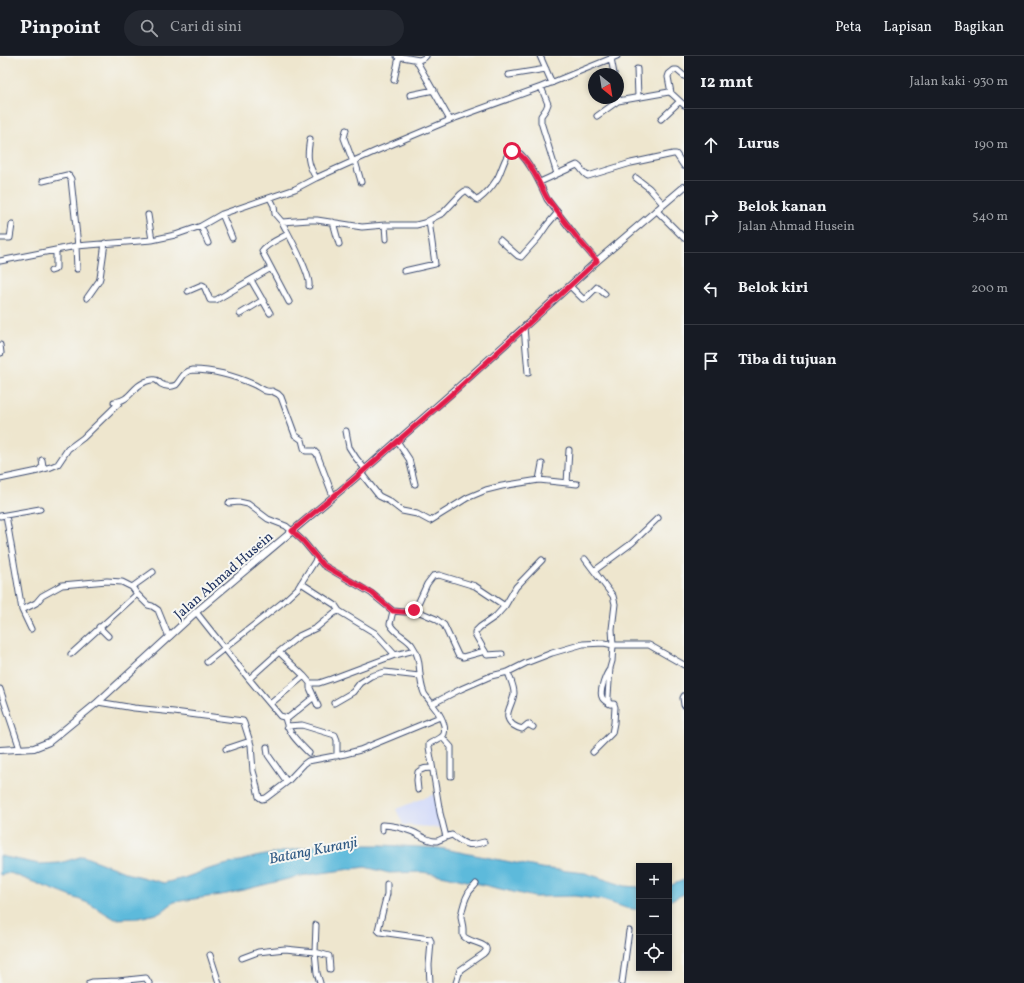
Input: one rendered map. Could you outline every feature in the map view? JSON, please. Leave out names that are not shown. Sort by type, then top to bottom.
[{"type":"main road","name":"Jalan Ahmad Husein","points":[[0,750],[34,748],[49,742],[98,702],[196,612],[454,392],[597,261],[663,204],[683,189]]},
{"type":"street","points":[[394,80],[398,56],[422,59],[426,56]]},
{"type":"street","points":[[540,56],[552,83]]},
{"type":"street","points":[[0,261],[77,246],[152,240],[175,235],[201,226],[222,214],[295,189],[354,161],[450,120],[552,83],[617,56]]},
{"type":"street","points":[[412,58],[434,90],[450,120]]},
{"type":"street","points":[[611,58],[613,68]]},
{"type":"street","points":[[509,75],[546,69]]},
{"type":"street","points":[[637,69],[638,97]]},
{"type":"street","points":[[661,119],[682,104],[672,93],[668,77],[669,74],[674,70],[677,70],[684,76]]},
{"type":"street","points":[[541,87],[548,104],[541,116],[541,122],[557,174]]},
{"type":"street","points":[[410,95],[434,90]]},
{"type":"street","points":[[624,98],[665,92],[672,93]]},
{"type":"street","points":[[597,116],[612,104]]},
{"type":"street","points":[[346,130],[344,138],[361,182]]},
{"type":"street","points":[[310,139],[308,158],[310,167],[316,178]]},
{"type":"street","points":[[282,222],[317,220],[362,227],[416,225],[429,221],[443,213],[464,191],[467,191],[477,200],[483,196],[497,180],[507,156],[512,151],[517,151],[523,157],[540,182],[543,192],[547,198],[578,239],[597,261]]},
{"type":"street","points":[[540,182],[577,165],[586,175],[590,176],[631,163],[673,154],[676,154],[684,166]]},
{"type":"street","points":[[43,181],[67,175],[71,179],[77,246],[77,269]]},
{"type":"street","points":[[636,178],[649,188],[663,204]]},
{"type":"street","points":[[270,198],[274,206],[275,214],[282,222],[299,256],[310,281],[309,286]]},
{"type":"street","points":[[656,210],[684,238]]},
{"type":"street","points":[[500,240],[520,257],[538,238],[558,212]]},
{"type":"street","points":[[222,214],[232,238]]},
{"type":"street","points":[[148,215],[152,240]]},
{"type":"street","points":[[404,271],[435,264],[429,221]]},
{"type":"street","points":[[334,222],[339,244]]},
{"type":"street","points":[[0,238],[10,238],[12,225]]},
{"type":"street","points":[[385,225],[386,239]]},
{"type":"street","points":[[201,226],[208,243]]},
{"type":"street","points":[[288,234],[267,245],[263,249],[263,253],[288,302]]},
{"type":"street","points":[[87,298],[100,278],[105,243]]},
{"type":"street","points":[[51,271],[56,268],[56,250]]},
{"type":"street","points":[[188,292],[202,285],[204,286],[210,300],[216,300],[271,268]]},
{"type":"street","points":[[251,280],[270,313]]},
{"type":"street","points":[[570,286],[583,299],[585,299],[597,287],[606,294]]},
{"type":"street","points":[[240,314],[263,300]]},
{"type":"street","points":[[524,327],[528,373]]},
{"type":"street","points":[[0,344],[2,353]]},
{"type":"street","points":[[0,478],[38,471],[58,464],[68,449],[83,438],[115,408],[119,403],[116,402],[126,398],[142,383],[154,380],[158,381],[164,386],[173,386],[178,384],[185,373],[193,370],[226,374],[260,387],[264,391],[272,391],[282,397],[295,435],[302,440],[306,451],[314,451],[317,454],[333,496]]},
{"type":"street","points":[[346,431],[349,447],[379,496],[402,510],[417,514],[430,521],[467,498],[486,490],[539,480],[577,484]]},
{"type":"street","points":[[397,441],[409,459],[415,484]]},
{"type":"street","points":[[568,483],[569,450]]},
{"type":"street","points":[[40,470],[43,466],[42,460]]},
{"type":"street","points":[[539,480],[542,464]]},
{"type":"street","points":[[229,502],[248,504],[268,519],[286,526],[323,565],[372,593],[393,611],[404,612],[414,610],[436,619],[444,625],[458,655],[463,657],[485,651]]},
{"type":"street","points":[[0,516],[40,509]]},
{"type":"street","points":[[6,515],[22,610],[31,629]]},
{"type":"street","points":[[594,571],[632,543],[658,518]]},
{"type":"street","points":[[208,662],[283,602],[298,588],[317,558]]},
{"type":"street","points":[[584,559],[615,600],[612,629],[614,645],[610,668],[608,696],[608,701],[610,704],[614,704],[614,723],[612,733],[593,752]]},
{"type":"street","points":[[502,654],[488,656],[475,632],[496,616],[505,606],[516,587],[542,560]]},
{"type":"street","points":[[132,587],[153,572]]},
{"type":"street","points":[[414,610],[427,584],[433,576],[440,575],[475,586],[505,606]]},
{"type":"street","points":[[22,610],[36,603],[42,596],[62,585],[107,581],[122,582],[132,587],[136,594],[148,605],[158,610],[169,637]]},
{"type":"street","points":[[301,583],[335,605],[339,611],[375,633],[395,655]]},
{"type":"street","points":[[71,654],[136,594]]},
{"type":"street","points":[[249,680],[279,652],[299,636],[316,628],[334,613],[339,611]]},
{"type":"street","points":[[393,611],[390,624],[395,632],[411,643],[415,650],[420,663],[419,676],[424,694],[432,704],[443,723],[444,734],[442,737],[429,744],[440,813],[446,837]]},
{"type":"street","points":[[196,612],[249,680],[280,716],[284,718],[292,735],[308,753]]},
{"type":"street","points":[[99,627],[108,636]]},
{"type":"street","points":[[432,704],[460,689],[491,676],[508,672],[552,653],[583,644],[604,643],[614,645],[649,645],[684,666]]},
{"type":"street","points":[[310,682],[319,682],[331,679],[395,655],[415,650]]},
{"type":"street","points":[[279,652],[310,682],[310,688],[318,706]]},
{"type":"street","points":[[334,704],[353,692],[360,684],[371,676],[385,672],[419,676]]},
{"type":"street","points":[[508,672],[514,692],[507,715],[508,720],[522,729],[528,724],[533,727]]},
{"type":"street","points":[[270,704],[304,676]]},
{"type":"street","points":[[0,689],[2,702],[20,749]]},
{"type":"street","points":[[684,696],[684,706]]},
{"type":"street","points":[[284,718],[288,718],[314,697]]},
{"type":"street","points":[[98,702],[134,708],[241,720],[244,723],[250,741],[253,771],[260,799],[266,798],[287,782],[308,760],[337,756],[360,750],[440,717]]},
{"type":"street","points":[[287,726],[302,725],[335,735],[337,740],[337,756]]},
{"type":"street","points":[[442,737],[451,747],[451,776]]},
{"type":"street","points":[[226,749],[250,741]]},
{"type":"street","points":[[267,747],[268,755],[287,782]]},
{"type":"street","points":[[418,790],[418,772],[422,769],[432,768]]},
{"type":"street","points":[[382,830],[382,825],[392,825],[413,832],[427,839],[437,841],[452,836],[466,845],[484,842]]},
{"type":"street","points":[[387,884],[387,894],[378,928],[379,931],[430,939],[430,983]]},
{"type":"street","points":[[456,983],[460,970],[486,952],[486,947],[482,944],[467,940],[463,934],[461,916],[468,894],[476,884]]},
{"type":"street","points":[[316,925],[315,952],[317,973],[320,983]]},
{"type":"street","points":[[622,983],[629,931]]},
{"type":"street","points":[[242,958],[258,952],[285,949],[315,952],[329,956],[330,969]]},
{"type":"street","points":[[210,955],[218,983]]},
{"type":"street","points":[[89,983],[146,978],[149,983]]},
{"type":"shaded area","points":[[434,794],[441,828],[403,825],[396,809]]},
{"type":"water","name":"Batang Kuranji","points":[[318,845],[381,845],[439,848],[541,868],[585,873],[625,886],[636,887],[636,910],[626,908],[603,900],[575,896],[534,897],[446,876],[422,872],[389,873],[365,867],[300,876],[227,894],[174,902],[160,913],[139,918],[115,919],[88,903],[10,873],[0,875],[0,856],[39,864],[60,863],[83,856],[130,874],[164,883],[255,857]]},
{"type":"water","points":[[684,880],[684,894],[672,900],[672,885]]},
{"type":"route","points":[[414,610],[404,612],[393,611],[372,593],[323,565],[303,541],[292,531],[454,392],[597,261],[578,239],[547,198],[543,192],[540,182],[523,157],[517,151],[512,151]]}]
